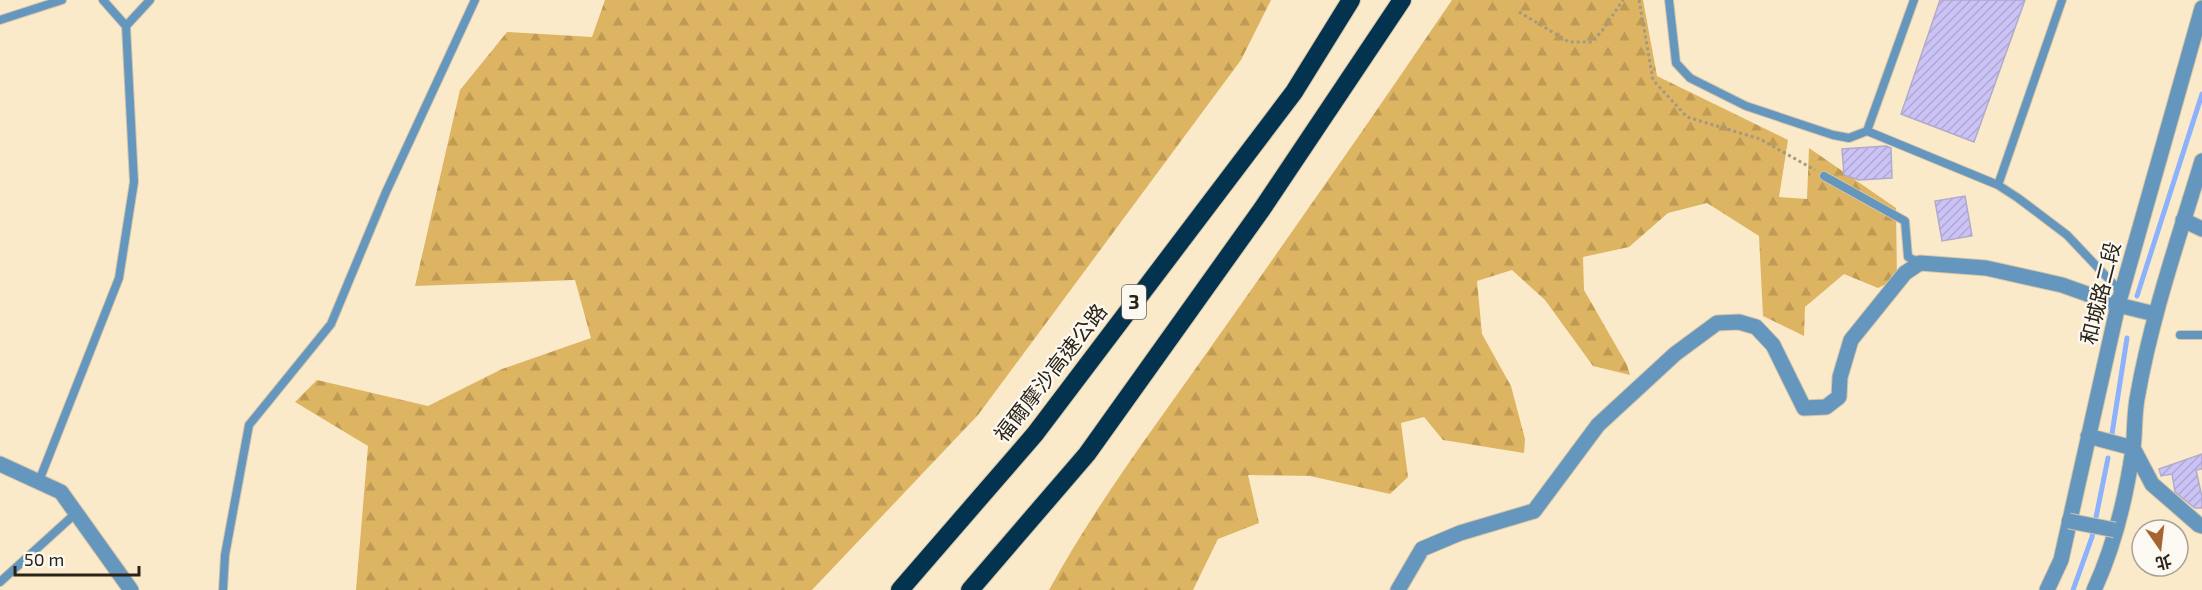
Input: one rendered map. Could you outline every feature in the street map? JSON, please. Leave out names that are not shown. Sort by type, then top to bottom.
[{"type":"highway","name":"福爾摩沙高速公路","points":[[900,590],[1035,434],[1294,92],[1351,0]]},
{"type":"highway","name":"3","points":[[970,590],[1088,454],[1262,209],[1402,0]]},
{"type":"street","name":"和城路二段","points":[[2047,590],[2061,560],[2120,298],[2202,8]]},
{"type":"street","points":[[2094,590],[2105,566],[2126,489],[2133,448],[2136,401],[2155,314],[2184,220],[2196,203],[2202,162]]},
{"type":"street","points":[[2184,220],[2202,229]]},
{"type":"street","points":[[1398,590],[1422,549],[1460,533],[1534,511],[1598,425],[1675,354],[1717,322],[1739,322],[1756,327],[1773,345],[1804,408],[1826,407],[1839,397],[1840,377],[1851,340],[1905,273],[1920,263],[1986,268],[2120,298],[2155,314]]},
{"type":"street","points":[[2088,436],[2133,448],[2152,484],[2202,526]]},
{"type":"street","points":[[0,464],[61,492],[131,590]]},
{"type":"street","points":[[2069,521],[2115,530]]},
{"type":"lane","points":[[0,20],[62,0]]},
{"type":"lane","points":[[39,481],[119,278],[134,182],[126,26],[103,0]]},
{"type":"lane","points":[[126,26],[150,0]]},
{"type":"lane","points":[[223,590],[225,555],[249,424],[331,324],[386,192],[475,0]]},
{"type":"lane","points":[[1669,0],[1676,63],[1690,78],[1746,105],[1833,135],[1849,138],[1867,131],[1998,185],[2067,235],[2120,298]]},
{"type":"lane","points":[[1867,131],[1914,0]]},
{"type":"lane","points":[[1998,185],[2061,0]]},
{"type":"lane","points":[[1824,176],[1905,221],[1908,257],[1920,263]]},
{"type":"lane","points":[[2180,335],[2202,335]]},
{"type":"lane","points":[[0,582],[76,513]]},
{"type":"path","points":[[1519,12],[1569,42],[1592,42],[1623,0]]},
{"type":"path","points":[[1639,0],[1653,80],[1687,117],[1760,140],[1824,176]]},
{"type":"green space","points":[[605,0],[1271,0],[1241,60],[978,415],[812,590],[356,590],[368,446],[295,402],[317,380],[428,406],[502,369],[591,338],[575,280],[415,286],[460,90],[507,32],[592,37]]},
{"type":"green space","points":[[1452,0],[1643,0],[1657,76],[1788,140],[1779,197],[1807,199],[1809,148],[1896,208],[1897,279],[1878,288],[1844,274],[1805,307],[1804,336],[1763,316],[1759,236],[1707,203],[1668,213],[1629,247],[1583,257],[1584,290],[1627,365],[1630,375],[1593,366],[1545,300],[1512,270],[1477,281],[1482,334],[1511,386],[1525,439],[1524,453],[1443,440],[1424,417],[1401,423],[1408,477],[1390,494],[1310,476],[1248,475],[1259,523],[1218,539],[1193,590],[1049,590],[1125,468]]},
{"type":"building","points":[[1940,0],[2025,0],[1974,142],[1901,114]]},
{"type":"building","points":[[1886,146],[1891,148],[1892,178],[1859,180],[1844,175],[1842,149]]},
{"type":"building","points":[[1965,196],[1972,236],[1942,241],[1935,201]]},
{"type":"building","points":[[2202,454],[2202,469],[2196,470],[2202,508],[2195,508],[2175,492],[2172,474],[2161,476],[2159,469]]},
{"type":"waterway","points":[[2137,296],[2202,94]]},
{"type":"waterway","points":[[2111,440],[2127,338]]},
{"type":"waterway","points":[[2073,590],[2092,537],[2108,458]]}]
